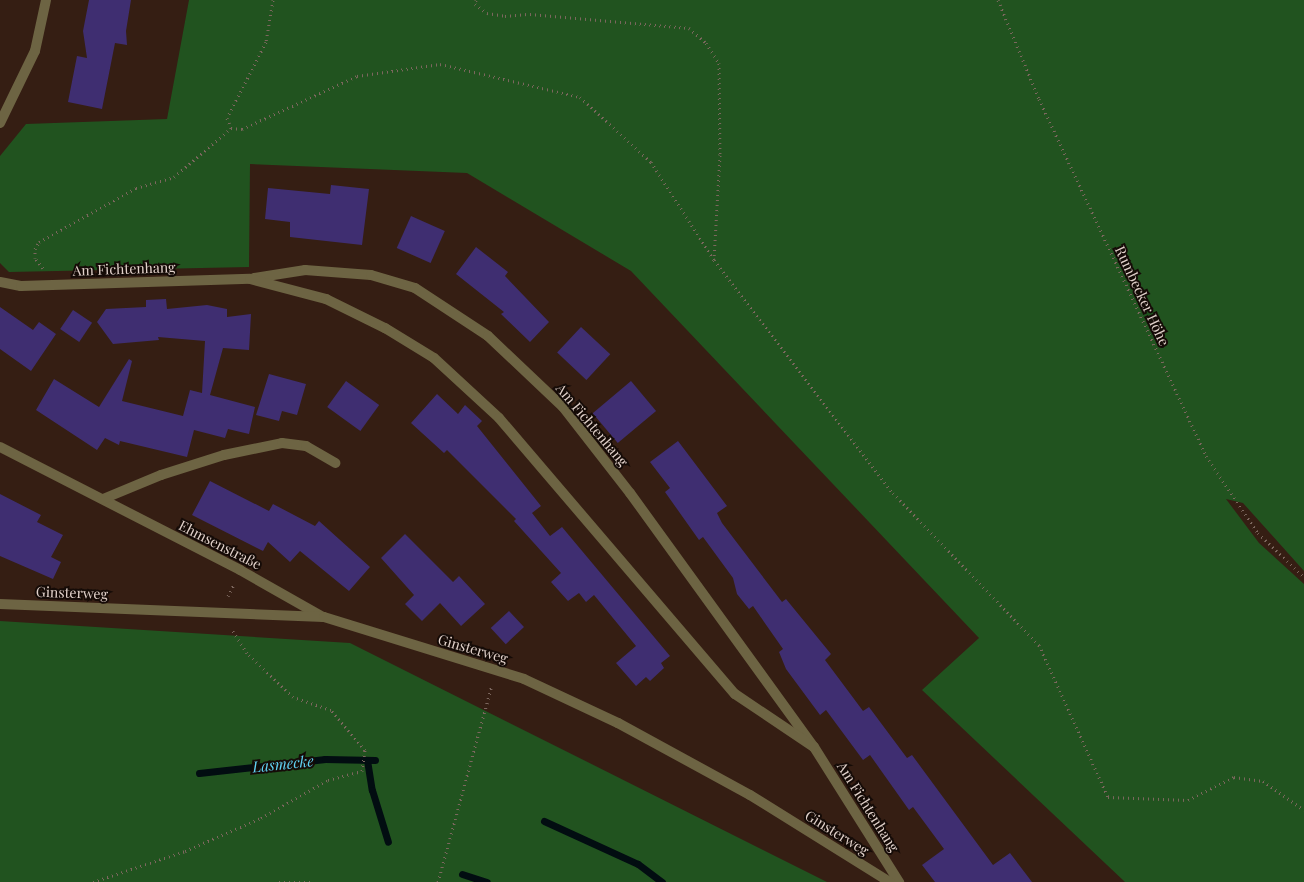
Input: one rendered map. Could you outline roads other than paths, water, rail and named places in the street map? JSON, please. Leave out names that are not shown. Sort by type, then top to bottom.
[{"type":"street","points":[[0,123],[35,51],[46,0]]},
{"type":"street","name":"Am Fichtenhang","points":[[0,282],[21,286],[250,279],[305,270],[371,275],[415,288],[488,336],[563,407],[636,501],[814,747],[899,882]]},
{"type":"street","name":"Am Fichtenhang","points":[[250,279],[326,299],[385,328],[434,358],[499,418],[735,694],[814,747]]},
{"type":"street","points":[[103,500],[161,475],[224,455],[282,443],[306,446],[336,463]]},
{"type":"street","name":"Ehmsenstraße","points":[[0,447],[240,570],[324,617]]},
{"type":"street","name":"Ginsterweg","points":[[0,604],[324,617],[497,670],[524,679],[618,723],[750,795],[890,882]]},
{"type":"waterway","name":"Lasmecke","points":[[199,773],[325,759],[375,760]]},
{"type":"waterway","name":"Lasmecke","points":[[367,760],[372,790],[388,842]]},
{"type":"waterway","name":"Lasmecke","points":[[544,821],[638,864],[662,882]]},
{"type":"waterway","name":"Lasmecke","points":[[462,874],[487,882]]}]
